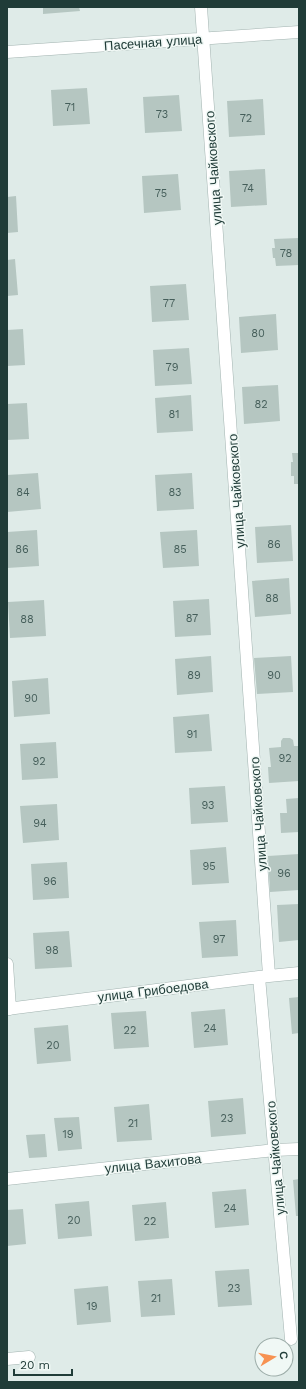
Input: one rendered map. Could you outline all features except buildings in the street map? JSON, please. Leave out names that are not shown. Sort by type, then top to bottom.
[{"type":"street","name":"улица Чайковского","points":[[201,7],[275,1150],[291,1337]]},
{"type":"street","name":"Пасечная улица","points":[[7,52],[299,32]]},
{"type":"street","points":[[7,964],[9,1009]]},
{"type":"street","name":"улица Грибоедова","points":[[9,1009],[264,976],[299,974]]},
{"type":"street","name":"улица Вахитова","points":[[7,1178],[275,1150],[299,1149]]},
{"type":"street","points":[[7,1359],[29,1357]]}]
